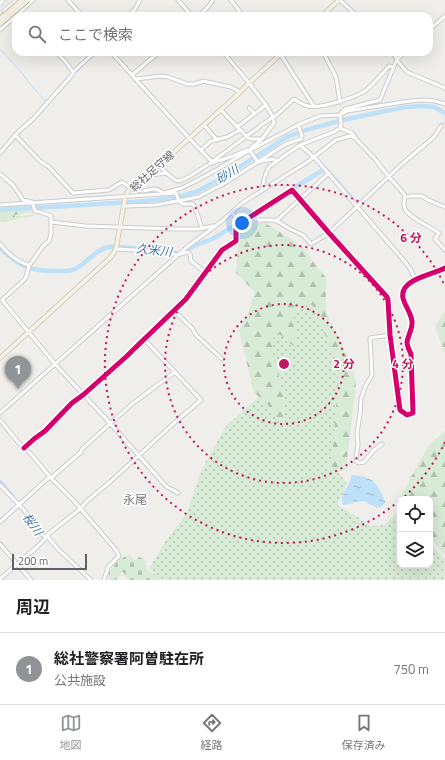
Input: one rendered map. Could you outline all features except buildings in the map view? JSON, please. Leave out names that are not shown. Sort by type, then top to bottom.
[{"type":"highway","points":[[0,19],[22,0]]},
{"type":"highway","points":[[14,12],[28,0]]},
{"type":"highway","points":[[0,24],[12,14]]},
{"type":"main road","points":[[326,12],[340,0]]},
{"type":"main road","name":"総社足守線","points":[[0,358],[111,257],[116,248],[128,191],[221,110],[278,56]]},
{"type":"street","points":[[0,4],[3,0]]},
{"type":"street","points":[[4,11],[14,2],[20,11],[33,0]]},
{"type":"street","points":[[68,0],[78,12]]},
{"type":"street","points":[[132,12],[140,0]]},
{"type":"street","points":[[178,0],[188,12]]},
{"type":"street","points":[[203,12],[213,0]]},
{"type":"street","points":[[231,0],[240,12]]},
{"type":"street","points":[[340,0],[353,12]]},
{"type":"street","points":[[433,26],[445,16]]},
{"type":"street","points":[[0,30],[12,19]]},
{"type":"street","points":[[60,56],[73,72]]},
{"type":"street","points":[[0,152],[54,96],[73,72],[91,56]]},
{"type":"street","points":[[115,56],[212,162]]},
{"type":"street","points":[[132,75],[154,56]]},
{"type":"street","points":[[226,56],[266,105],[273,117],[274,123],[250,151]]},
{"type":"street","points":[[283,56],[302,89],[314,106]]},
{"type":"street","points":[[325,56],[336,77],[340,102]]},
{"type":"street","points":[[395,56],[407,72],[445,88]]},
{"type":"street","points":[[262,190],[266,170],[270,166],[298,146],[334,132],[340,128],[340,116],[345,109],[380,100],[393,67],[400,56]]},
{"type":"street","points":[[159,165],[175,180],[182,180],[212,162],[247,137],[294,99],[308,106],[340,102],[365,90],[389,66],[393,67]]},
{"type":"street","points":[[136,79],[161,76],[186,84],[194,84],[204,81],[240,92]]},
{"type":"street","points":[[133,189],[141,192],[156,189],[164,193],[180,188],[207,175],[298,125],[320,116],[340,116],[347,111],[410,101],[424,100],[445,104]]},
{"type":"street","points":[[237,127],[266,105]]},
{"type":"street","points":[[249,108],[254,113]]},
{"type":"street","points":[[221,110],[247,137],[252,139],[260,138],[261,140]]},
{"type":"street","points":[[204,125],[217,140]]},
{"type":"street","points":[[298,125],[302,136],[301,139]]},
{"type":"street","points":[[250,217],[258,220],[276,221],[303,235],[311,244],[329,233],[434,137],[441,126]]},
{"type":"street","points":[[340,128],[352,133],[375,159],[404,194],[404,207],[408,214],[438,233],[435,239],[445,250]]},
{"type":"street","points":[[202,150],[209,142],[240,130]]},
{"type":"street","points":[[16,136],[40,161],[49,167],[73,193],[109,190],[122,182],[128,186]]},
{"type":"street","points":[[0,413],[179,253],[242,204],[314,157],[336,140],[350,136],[355,138]]},
{"type":"street","points":[[301,139],[295,142],[295,144],[314,157],[329,173],[406,263],[415,280]]},
{"type":"street","points":[[124,206],[156,205],[198,197],[225,183],[286,144],[301,139]]},
{"type":"street","points":[[212,162],[231,157],[247,150],[250,151]]},
{"type":"street","points":[[250,151],[258,162]]},
{"type":"street","points":[[258,162],[274,159],[277,161]]},
{"type":"street","points":[[148,174],[166,173]]},
{"type":"street","points":[[276,221],[329,173]]},
{"type":"street","points":[[0,174],[13,185],[22,200],[30,201],[36,212],[51,216],[52,222],[49,241],[43,246],[29,265],[26,277],[2,300],[83,395],[167,487],[178,493]]},
{"type":"street","points":[[176,193],[180,188]]},
{"type":"street","points":[[24,448],[45,431],[72,403],[127,356],[186,299],[222,250],[236,241],[236,227],[239,224],[292,190],[387,297],[390,336],[400,410],[407,414],[413,413],[411,354],[407,342],[412,329],[412,319],[403,293],[405,286],[415,280],[445,268]]},
{"type":"street","points":[[176,193],[179,201],[183,204],[193,204],[201,229],[201,236]]},
{"type":"street","points":[[0,205],[33,204],[176,193]]},
{"type":"street","points":[[405,197],[422,196],[431,202],[445,207]]},
{"type":"street","points":[[232,212],[239,224]]},
{"type":"street","points":[[52,222],[86,226],[174,229],[201,229],[215,226]]},
{"type":"street","points":[[0,244],[11,256],[24,264],[29,265]]},
{"type":"street","points":[[116,248],[179,253],[188,252],[191,260],[206,273]]},
{"type":"street","points":[[174,311],[192,328],[196,335],[222,359]]},
{"type":"street","points":[[382,444],[374,450],[364,462],[357,462],[357,433],[361,399],[365,387],[372,375],[370,338],[390,336]]},
{"type":"street","points":[[0,579],[38,546],[46,537],[80,509],[86,501],[110,482],[172,424],[201,400],[144,339]]},
{"type":"street","points":[[0,522],[132,404],[175,372]]},
{"type":"street","points":[[0,420],[50,478],[74,501],[116,550],[119,556],[108,568],[104,580]]},
{"type":"street","points":[[0,485],[20,505],[46,537],[91,580]]},
{"type":"street","points":[[0,544],[31,580]]},
{"type":"green space","points":[[16,205],[32,210],[32,212],[15,215],[15,217],[34,215],[0,222],[0,206]]},
{"type":"green space","points":[[245,223],[265,223],[290,238],[304,249],[326,278],[326,312],[354,372],[356,383],[346,469],[333,475],[329,466],[333,448],[339,366],[312,305],[298,307],[294,313],[296,338],[295,347],[278,333],[272,340],[274,361],[280,380],[285,406],[282,422],[279,421],[266,402],[254,393],[239,330],[248,313],[255,292],[236,273],[239,229]]},
{"type":"green space","points":[[313,298],[349,389],[335,467],[347,484],[337,505],[371,526],[385,525],[395,514],[397,515],[397,568],[433,568],[433,546],[445,559],[445,580],[162,580],[149,569],[165,542],[187,513],[201,471],[226,426],[274,383],[267,323]]},
{"type":"green space","points":[[445,312],[445,354],[435,326]]},
{"type":"green space","points":[[445,431],[445,555],[433,541],[433,496],[400,496],[429,445]]},
{"type":"green space","points":[[130,554],[134,560],[139,557],[145,559],[147,570],[160,577],[160,579],[129,580],[122,572],[116,580],[109,580],[109,573],[120,557],[123,558]]},
{"type":"water","points":[[351,476],[366,477],[374,482],[380,490],[385,503],[379,508],[360,501],[343,505],[343,495]]},
{"type":"waterway","points":[[32,3],[36,0]]},
{"type":"waterway","points":[[138,6],[142,0]]},
{"type":"waterway","points":[[0,49],[46,102]]},
{"type":"waterway","points":[[77,72],[93,56]]},
{"type":"waterway","points":[[53,99],[64,86]]},
{"type":"waterway","name":"砂川","points":[[0,210],[133,202],[182,196],[198,191],[222,178],[287,137],[306,130],[343,120],[405,107],[434,107],[445,113]]},
{"type":"waterway","points":[[441,125],[442,123],[445,123]]},
{"type":"waterway","points":[[9,145],[26,127]]},
{"type":"waterway","points":[[429,139],[435,132]]},
{"type":"waterway","points":[[323,170],[326,168],[329,170],[358,203]]},
{"type":"waterway","name":"久米川","points":[[287,192],[323,170]]},
{"type":"waterway","name":"久米川","points":[[182,252],[212,239],[272,201]]},
{"type":"waterway","name":"久米川","points":[[0,248],[19,264],[32,269],[47,271],[73,270],[97,252],[108,247],[154,249],[175,253]]},
{"type":"waterway","name":"桜川","points":[[0,482],[12,496]]},
{"type":"waterway","name":"桜川","points":[[36,525],[44,535],[44,539]]},
{"type":"railway","points":[[0,9],[8,0]]},
{"type":"cycle path","points":[[24,448],[45,431],[72,403],[127,356],[186,299],[222,250],[236,241],[236,227],[292,190],[387,297],[390,335],[400,410],[407,415],[413,413],[411,354],[407,342],[412,321],[403,298],[403,292],[406,286],[411,282],[445,268]]},
{"type":"place","name":"総社警察署阿曽駐在所","points":[[18,389]]},
{"type":"district","name":"永尾","points":[[135,499]]}]
